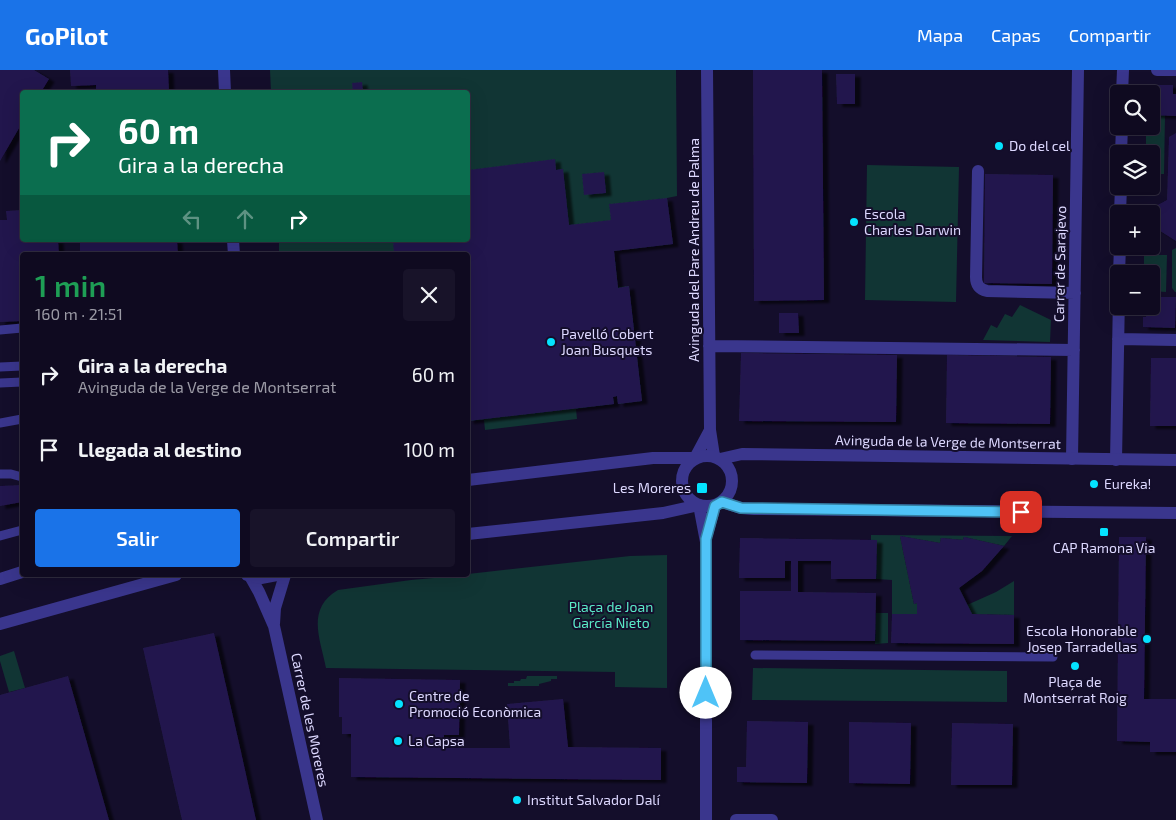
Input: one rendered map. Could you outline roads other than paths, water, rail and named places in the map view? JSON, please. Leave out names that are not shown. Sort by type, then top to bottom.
[{"type":"street","points":[[224,70],[225,90]]},
{"type":"street","name":"Avinguda del Pare Andreu de Palma","points":[[707,70],[710,430],[717,458]]},
{"type":"street","name":"Carrer de Sarajevo","points":[[1072,459],[1078,70]]},
{"type":"street","points":[[1122,85],[1123,70]]},
{"type":"street","points":[[1157,70],[1176,70]]},
{"type":"street","points":[[978,171],[976,277],[981,289],[987,291],[1075,293]]},
{"type":"street","points":[[1116,460],[1119,315]]},
{"type":"street","points":[[1118,339],[1176,340]]},
{"type":"street","points":[[709,346],[1074,350]]},
{"type":"street","name":"Avinguda del Pare Andreu de Palma","points":[[695,458],[710,430]]},
{"type":"street","name":"Avinguda de la Verge de Montserrat","points":[[717,458],[742,454],[1176,460]]},
{"type":"street","points":[[470,480],[652,458],[695,458],[704,456],[717,458],[731,472],[732,482],[728,496],[719,504],[706,539]]},
{"type":"street","points":[[695,458],[688,463],[681,479],[685,495],[699,505]]},
{"type":"street","points":[[470,534],[663,513],[699,505],[719,504],[748,508],[1176,513]]},
{"type":"street","points":[[699,505],[706,539],[706,820]]},
{"type":"street","points":[[0,579],[20,573]]},
{"type":"street","points":[[0,624],[169,577]]},
{"type":"street","name":"Carrer de les Moreres","points":[[249,577],[259,592],[274,626],[317,820]]},
{"type":"street","name":"Carrer de les Moreres","points":[[274,626],[275,608],[284,577]]},
{"type":"street","points":[[736,820],[772,820]]},
{"type":"lane","points":[[0,330],[20,328]]},
{"type":"lane","points":[[0,368],[20,366]]},
{"type":"lane","points":[[0,383],[20,382]]},
{"type":"lane","points":[[0,423],[20,419]]},
{"type":"lane","points":[[0,474],[20,476]]},
{"type":"lane","points":[[0,536],[20,531]]},
{"type":"lane","points":[[755,655],[1053,657]]},
{"type":"place","name":"Do del cel","points":[[999,146]]},
{"type":"place","name":"Escola Charles Darwin","points":[[854,222]]},
{"type":"place","name":"Pavelló Cobert Joan Busquets","points":[[551,342]]},
{"type":"place","name":"Eureka!","points":[[1094,484]]},
{"type":"place","name":"Les Moreres","points":[[702,488]]},
{"type":"place","name":"CAP Ramona Via","points":[[1104,532]]},
{"type":"place","name":"Escola Honorable Josep Tarradellas","points":[[1147,639]]},
{"type":"place","name":"Plaça de Montserrat Roig","points":[[1075,666]]},
{"type":"place","name":"Centre de Promoció Econòmica","points":[[399,704]]},
{"type":"place","name":"La Capsa","points":[[398,741]]},
{"type":"place","name":"Institut Salvador Dalí","points":[[517,800]]},
{"type":"park label","name":"Plaça de Joan García Nieto","points":[[611,616]]}]
